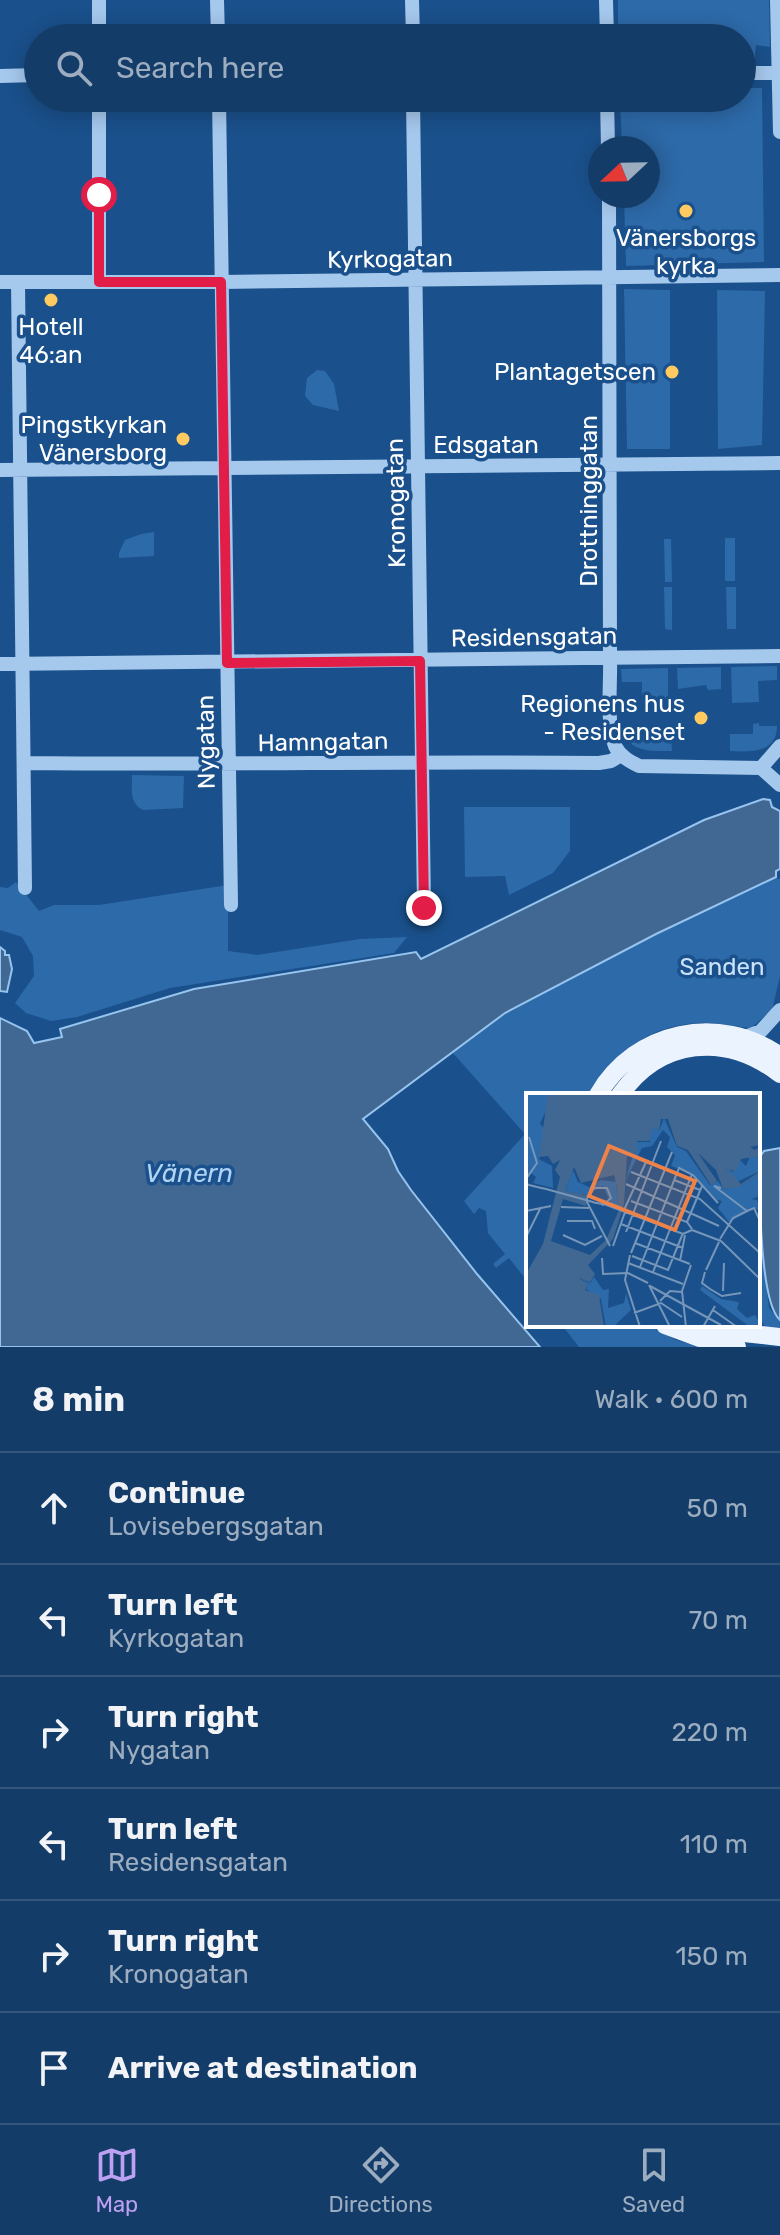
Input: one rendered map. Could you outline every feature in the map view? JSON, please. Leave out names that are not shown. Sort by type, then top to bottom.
[{"type":"main road","points":[[600,1093],[625,1061],[657,1041],[695,1032],[742,1038],[776,1055]]},
{"type":"main road","points":[[622,1093],[649,1065],[689,1047],[726,1047],[776,1055]]},
{"type":"main road","points":[[776,1055],[780,1074]]},
{"type":"main road","points":[[670,1327],[737,1347]]},
{"type":"main road","points":[[714,1327],[780,1337]]},
{"type":"street","points":[[99,0],[99,24]]},
{"type":"street","points":[[217,0],[218,24]]},
{"type":"street","points":[[412,0],[413,24]]},
{"type":"street","points":[[606,0],[607,24]]},
{"type":"street","points":[[777,0],[780,132]]},
{"type":"street","points":[[756,73],[780,73]]},
{"type":"street","points":[[0,76],[24,75]]},
{"type":"street","points":[[99,112],[99,282]]},
{"type":"street","name":"Nygatan","points":[[219,112],[231,905]]},
{"type":"street","name":"Kronogatan","points":[[413,112],[424,908]]},
{"type":"street","points":[[607,112],[608,136]]},
{"type":"street","name":"Drottninggatan","points":[[609,208],[610,657],[612,727],[621,755]]},
{"type":"street","name":"Kyrkogatan","points":[[0,282],[780,275]]},
{"type":"street","points":[[18,282],[25,888]]},
{"type":"street","name":"Edsgatan","points":[[0,470],[780,463]]},
{"type":"street","name":"Residensgatan","points":[[0,664],[780,656]]},
{"type":"street","points":[[761,768],[780,746]]},
{"type":"street","points":[[621,755],[639,766],[651,767],[750,765],[761,768],[780,785]]},
{"type":"street","name":"Hamngatan","points":[[24,763],[228,766],[421,761],[599,763],[621,755]]},
{"type":"street","points":[[742,1038],[761,1031],[780,1010]]},
{"type":"green space","points":[[618,0],[769,0],[770,47],[756,45],[756,24],[618,24]]},
{"type":"green space","points":[[756,88],[762,88],[764,262],[626,266],[624,208],[660,208],[660,136],[622,136],[621,112],[756,112]]},
{"type":"green space","points":[[624,289],[670,290],[670,449],[627,449]]},
{"type":"green space","points":[[717,290],[765,291],[762,445],[718,449]]},
{"type":"green space","points":[[317,370],[325,371],[334,384],[339,411],[313,405],[305,396],[307,378]]},
{"type":"green space","points":[[154,532],[154,556],[119,558],[125,540]]},
{"type":"green space","points":[[725,538],[735,538],[735,581],[725,581]]},
{"type":"green space","points":[[664,539],[671,539],[672,582],[665,582]]},
{"type":"green space","points":[[664,587],[672,587],[672,630],[665,629]]},
{"type":"green space","points":[[726,587],[736,587],[736,629],[727,629]]},
{"type":"green space","points":[[777,666],[777,680],[758,681],[759,702],[732,703],[731,667]]},
{"type":"green space","points":[[721,667],[721,689],[708,690],[706,685],[678,689],[677,668]]},
{"type":"green space","points":[[668,668],[668,702],[642,703],[642,682],[622,682],[621,669]]},
{"type":"green space","points":[[759,723],[759,726],[777,726],[776,735],[768,746],[754,751],[730,751],[730,734],[753,734],[753,724]]},
{"type":"green space","points":[[622,727],[649,727],[650,736],[671,735],[672,751],[634,746]]},
{"type":"green space","points":[[132,775],[184,776],[183,808],[143,810],[133,800]]},
{"type":"green space","points":[[464,807],[570,807],[570,851],[553,873],[509,895],[505,876],[465,877]]},
{"type":"green space","name":"Sanden","points":[[773,878],[780,879],[780,976],[772,1010],[751,1028],[700,1023],[680,1025],[648,1036],[610,1066],[589,1093],[526,1093],[526,1279],[509,1258],[496,1268],[493,1264],[505,1254],[488,1233],[486,1211],[479,1208],[474,1214],[464,1201],[525,1134],[452,1052],[505,1013],[656,934]]},
{"type":"green space","points":[[16,882],[39,911],[54,905],[99,905],[228,885],[228,951],[257,955],[360,939],[407,937],[394,953],[170,988],[77,1017],[51,1021],[26,1013],[15,1003],[34,976],[33,956],[22,937],[0,930],[0,887],[8,888]]},
{"type":"green space","points":[[760,1233],[769,1308],[780,1321],[780,1330],[766,1328],[760,1319]]},
{"type":"green space","points":[[564,1327],[652,1327],[676,1340],[701,1347],[579,1347]]},
{"type":"water","name":"Vänern","points":[[763,799],[770,800],[772,807],[780,811],[780,869],[776,871],[776,877],[656,934],[505,1013],[363,1119],[388,1149],[411,1190],[540,1347],[0,1347],[0,1018],[27,1031],[34,1043],[62,1037],[60,1029],[194,989],[416,952],[421,959],[704,820]]},
{"type":"water","points":[[0,947],[5,955],[9,955],[12,969],[7,992],[0,991]]},
{"type":"water","points":[[780,1148],[780,1320],[773,1309],[764,1269],[760,1157],[764,1151]]},
{"type":"place","name":"Vänersborgs kyrka","points":[[686,211]]},
{"type":"place","name":"Hotell 46:an","points":[[51,300]]},
{"type":"place","name":"Plantagetscen","points":[[672,372]]},
{"type":"place","name":"Pingstkyrkan Vänersborg","points":[[183,439]]},
{"type":"place","name":"Regionens hus - Residenset","points":[[701,718]]},
{"type":"route","points":[[99,195],[99,282],[221,282],[227,663],[420,661],[424,908]]}]
